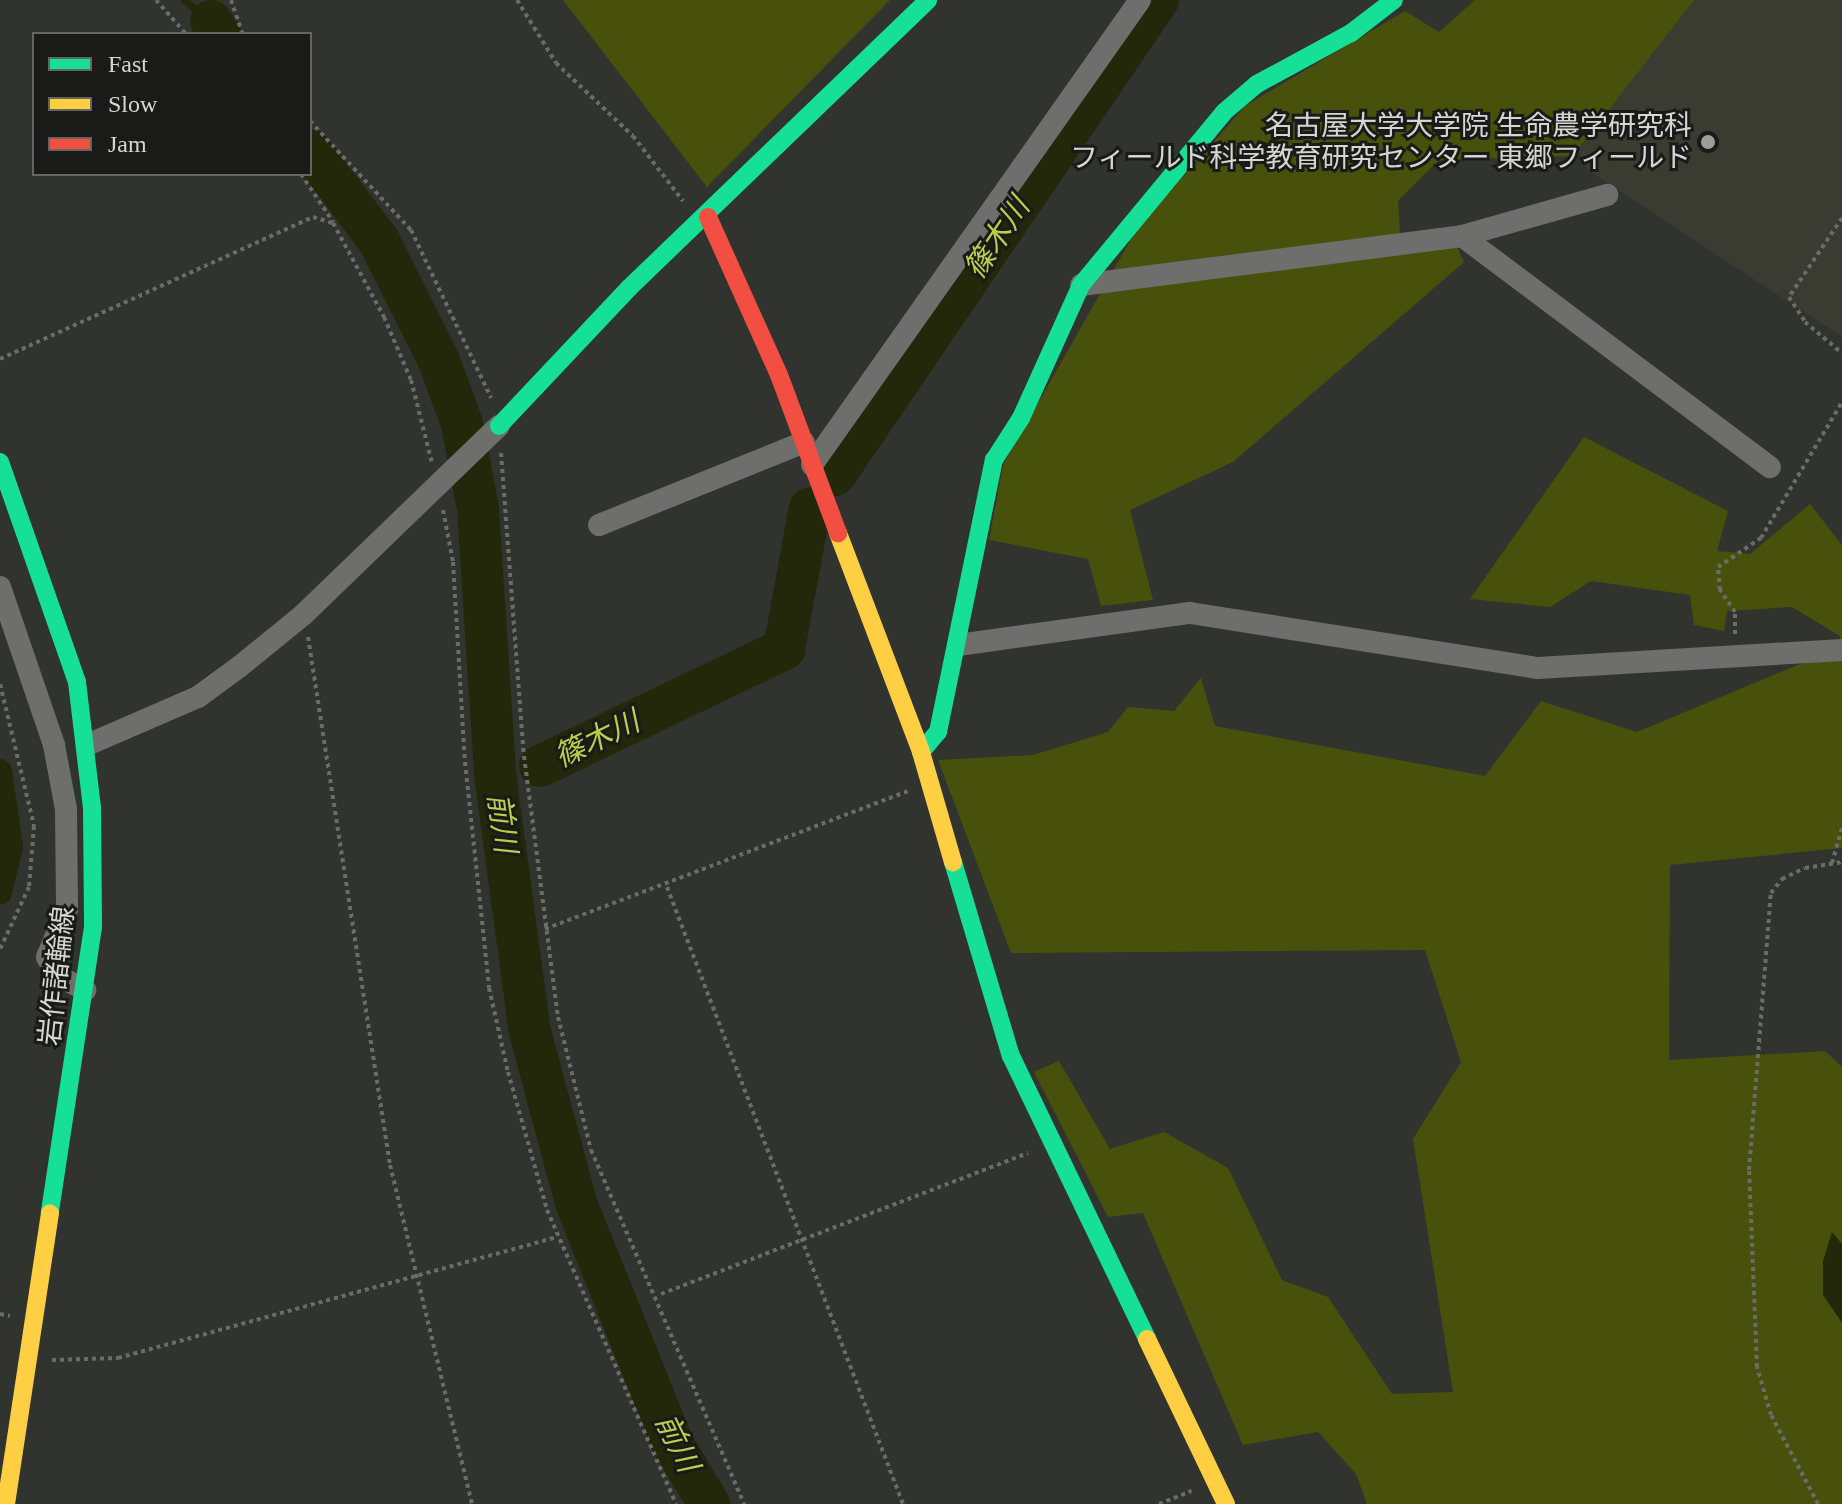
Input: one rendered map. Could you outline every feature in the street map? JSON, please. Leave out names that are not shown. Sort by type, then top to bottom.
[{"type":"street","points":[[87,745],[198,697],[303,615],[434,484],[468,457],[499,426],[629,288],[704,222],[928,0]]},
{"type":"street","points":[[812,465],[1140,0]]},
{"type":"street","points":[[921,752],[938,732],[994,460],[1021,418],[1081,285],[1224,112],[1257,84],[1351,33],[1394,0]]},
{"type":"street","points":[[1081,285],[1462,236],[1607,195]]},
{"type":"street","points":[[704,222],[804,442],[921,752],[1011,1056],[1226,1504]]},
{"type":"street","points":[[1462,236],[1770,467]]},
{"type":"street","points":[[599,525],[804,442]]},
{"type":"street","name":"岩作諸輪線","points":[[0,462],[50,593],[87,745],[93,927],[6,1504]]},
{"type":"street","points":[[0,587],[54,745],[66,809],[67,909],[47,957],[56,975],[85,990]]},
{"type":"street","points":[[958,645],[1190,613],[1495,665],[1538,668],[1735,653],[1842,650]]},
{"type":"street","points":[[0,1399],[22,1401]]},
{"type":"path","points":[[156,0],[184,32]]},
{"type":"path","points":[[231,0],[242,32]]},
{"type":"path","points":[[517,0],[556,63],[633,136],[704,222]]},
{"type":"path","points":[[312,123],[411,230],[484,374],[499,426],[524,756],[558,1017],[591,1150],[744,1504]]},
{"type":"path","points":[[302,176],[333,223],[411,380],[453,562],[489,988],[527,1146],[557,1237],[676,1504]]},
{"type":"path","points":[[0,359],[313,217],[333,223]]},
{"type":"path","points":[[1842,218],[1789,297],[1805,322],[1842,353]]},
{"type":"path","points":[[1735,653],[1735,612],[1720,590],[1718,567],[1761,538],[1842,402]]},
{"type":"path","points":[[303,615],[369,1043],[414,1274],[472,1504]]},
{"type":"path","points":[[0,684],[34,826],[29,887],[0,949]]},
{"type":"path","points":[[545,929],[667,887],[929,783]]},
{"type":"path","points":[[1832,863],[1842,828]]},
{"type":"path","points":[[1818,1504],[1771,1415],[1757,1367],[1749,1272],[1753,1066],[1765,926],[1771,893],[1782,879],[1842,862]]},
{"type":"path","points":[[667,887],[903,1504]]},
{"type":"path","points":[[661,1294],[1053,1144]]},
{"type":"path","points":[[29,1361],[118,1358],[557,1237]]},
{"type":"path","points":[[1159,1504],[1216,1482]]},
{"type":"shaded area","name":"名古屋大学大学院 生命農学研究科 フィールド科学教育研究センター 東郷フィールド","points":[[1594,0],[1842,0],[1842,337],[1588,170],[1558,115]]},
{"type":"shaded area","points":[[1832,1232],[1842,1244],[1842,1323],[1823,1295],[1823,1261]]},
{"type":"green space","points":[[563,0],[890,0],[707,187]]},
{"type":"green space","points":[[1475,0],[1694,0],[1573,156],[1439,160],[1398,201],[1401,249],[1455,242],[1464,262],[1233,462],[1130,510],[1153,600],[1101,606],[1088,559],[989,540],[1003,465],[1135,232],[1245,106],[1405,11],[1439,32]]},
{"type":"green space","points":[[1584,437],[1728,511],[1717,551],[1750,554],[1810,504],[1842,545],[1842,848],[1670,865],[1669,1060],[1825,1051],[1842,1067],[1842,1504],[1367,1504],[1356,1474],[1318,1432],[1243,1445],[1143,1213],[1108,1217],[1034,1072],[1059,1061],[1110,1149],[1164,1132],[1228,1168],[1282,1280],[1328,1297],[1392,1394],[1453,1392],[1413,1139],[1461,1062],[1425,950],[1011,953],[938,760],[1033,755],[1108,732],[1128,707],[1174,711],[1201,678],[1215,726],[1485,776],[1541,701],[1637,732],[1800,664],[1841,655],[1840,636],[1792,607],[1727,611],[1724,631],[1694,625],[1690,595],[1591,581],[1550,607],[1470,599]]},
{"type":"waterway","name":"前川","points":[[184,0],[211,21]]},
{"type":"waterway","name":"篠木川","points":[[835,475],[1158,0]]},
{"type":"waterway","name":"前川","points":[[211,21],[219,32]]},
{"type":"waterway","name":"前川","points":[[312,153],[379,241],[439,361],[462,424],[478,509],[495,774],[530,1032],[576,1203],[673,1444],[709,1504]]},
{"type":"waterway","name":"篠木川","points":[[540,766],[784,649],[810,508]]},
{"type":"waterway","points":[[0,771],[11,846],[0,893]]},
{"type":"traffic: fast","points":[[499,426],[629,288],[928,0]]},
{"type":"traffic: fast","points":[[921,752],[938,732],[994,460],[1021,418],[1081,285],[1224,112],[1257,84],[1351,33],[1394,0]]},
{"type":"traffic: fast","points":[[0,462],[77,682],[92,807],[93,927],[50,1213]]},
{"type":"traffic: fast","points":[[953,862],[1011,1056],[1147,1339]]},
{"type":"traffic: slow","points":[[838,533],[921,752],[953,862]]},
{"type":"traffic: slow","points":[[6,1504],[50,1213]]},
{"type":"traffic: slow","points":[[1147,1339],[1226,1504]]},
{"type":"traffic: jam","points":[[708,217],[779,375],[838,533]]},
{"type":"place","name":"名古屋大学大学院 生命農学研究科 フィールド科学教育研究センター 東郷フィールド","points":[[1708,142]]}]
